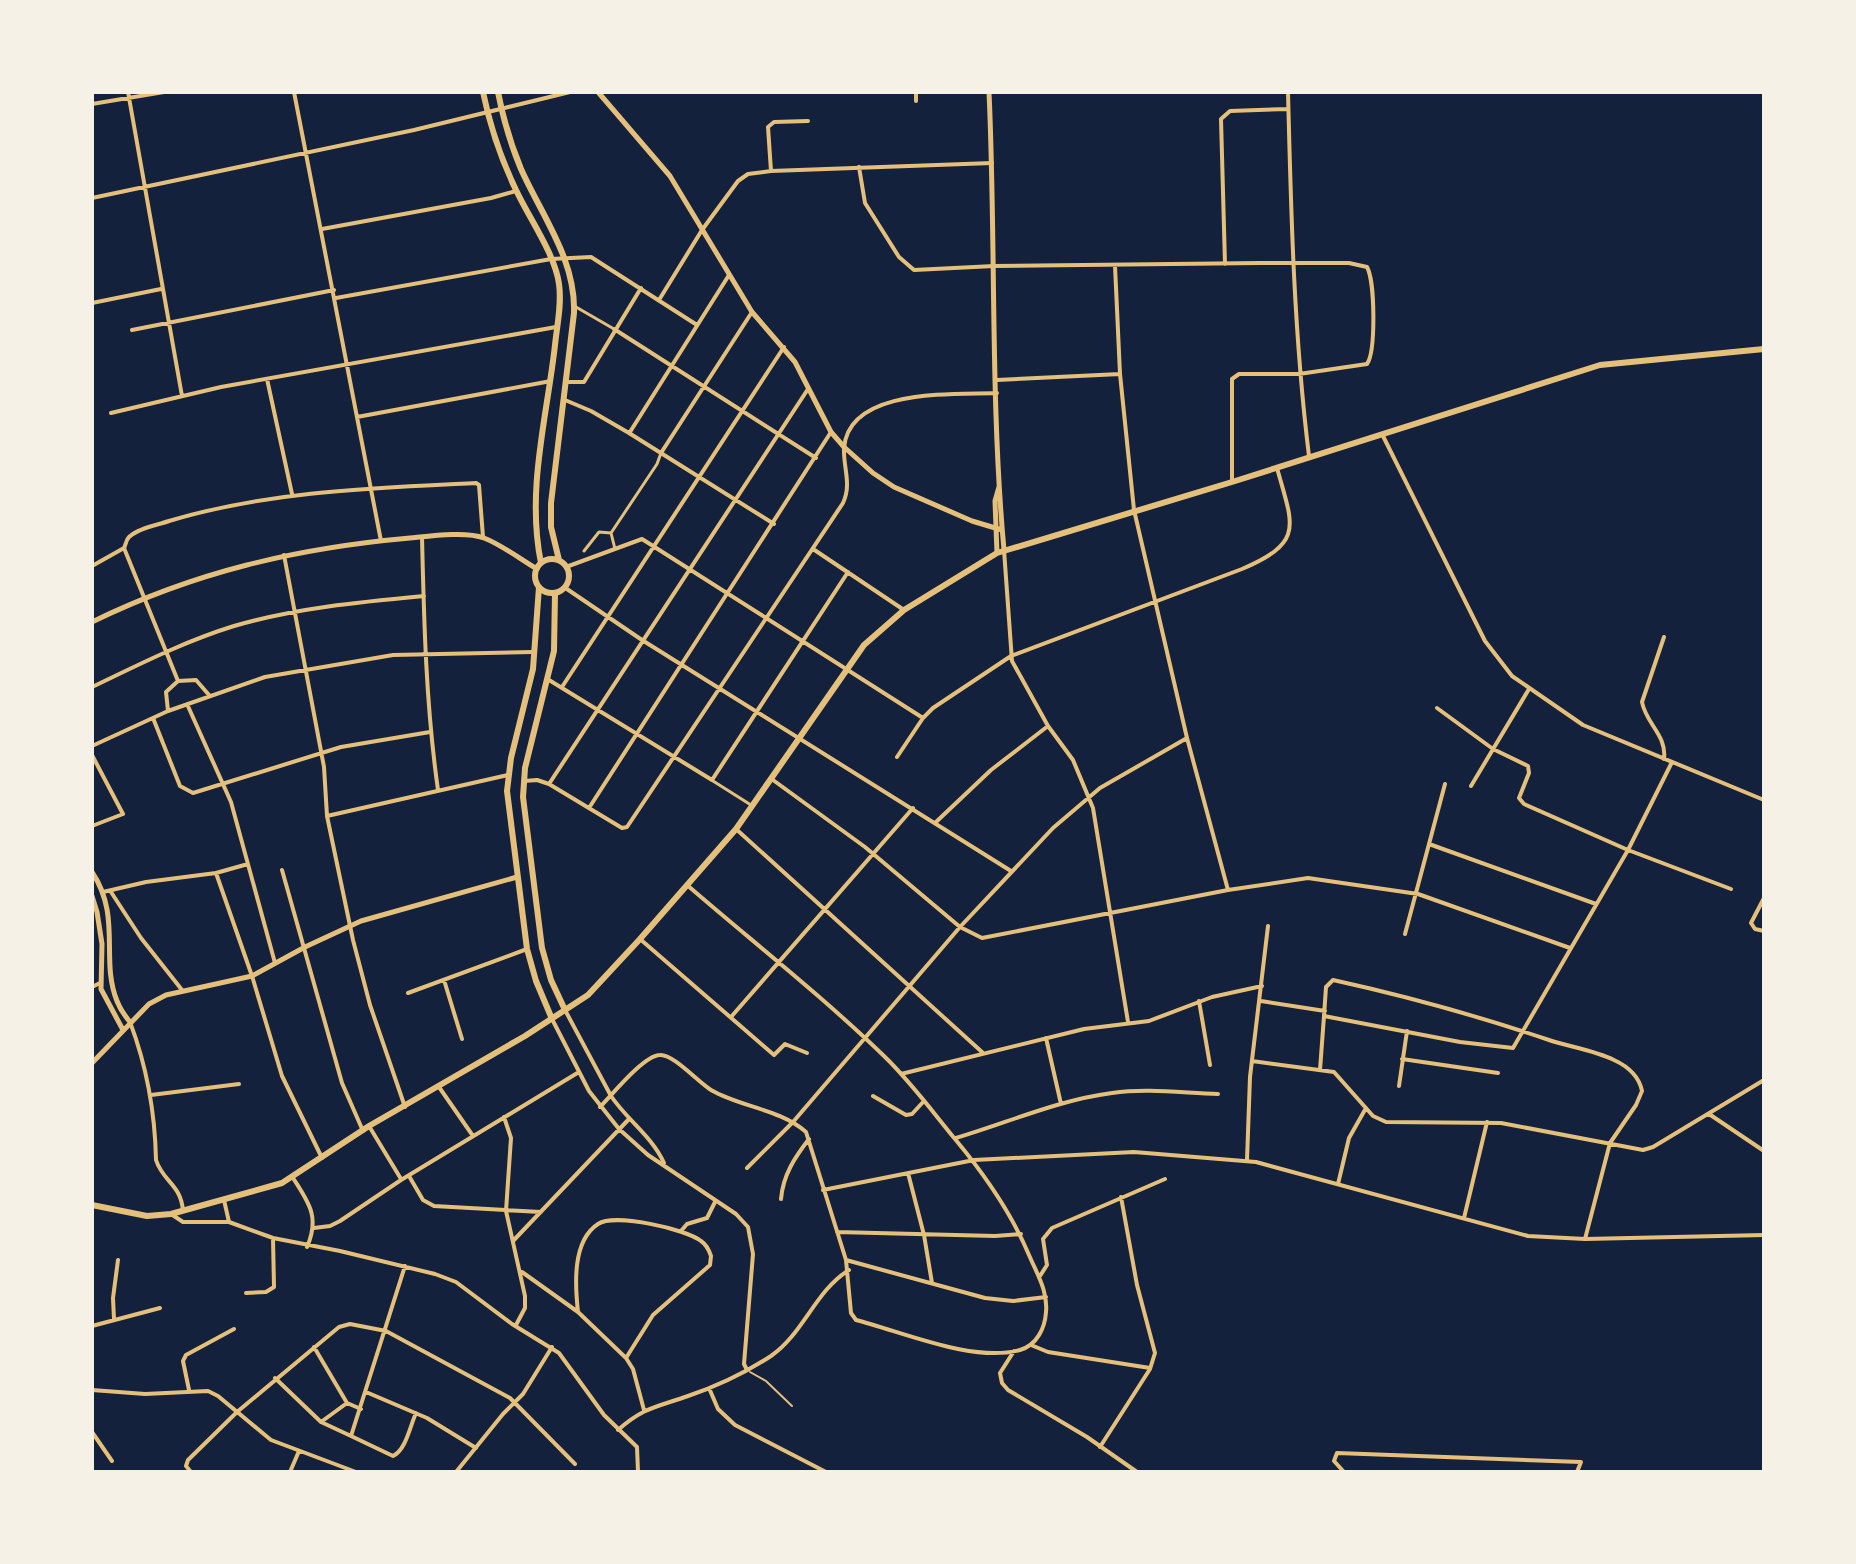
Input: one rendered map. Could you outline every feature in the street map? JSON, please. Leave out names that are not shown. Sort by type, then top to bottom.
[{"type":"main road","points":[[483,92],[516,191],[551,259],[559,282],[534,527],[539,566],[535,580],[545,592],[555,593],[564,587],[569,575],[559,560],[551,527],[551,503],[575,306],[573,282],[565,258],[522,170],[498,92]]},
{"type":"main road","points":[[92,1205],[147,1216],[171,1214],[259,1191],[293,1178],[366,1128],[552,1019],[595,989],[754,807],[864,645],[904,610],[1000,551],[1232,482],[1381,432],[1600,365],[1764,349]]},
{"type":"main road","points":[[539,566],[549,559],[559,560]]},
{"type":"main road","points":[[539,587],[535,652],[508,775],[508,809],[527,949],[552,1019]]},
{"type":"main road","points":[[555,593],[554,651],[524,781],[525,825],[542,948],[551,980],[565,1010]]},
{"type":"street","points":[[92,104],[128,95],[164,92]]},
{"type":"street","points":[[294,92],[381,541]]},
{"type":"street","points":[[92,198],[502,110],[570,92]]},
{"type":"street","points":[[598,92],[662,165],[752,312],[795,362],[831,432],[844,447],[894,487],[956,515],[998,529]]},
{"type":"street","points":[[916,92],[916,101]]},
{"type":"street","points":[[989,92],[999,486],[995,501],[1011,656],[1048,726],[1073,760],[1089,796],[1096,820],[1128,1022]]},
{"type":"street","points":[[1288,92],[1292,263],[1299,374],[1309,456]]},
{"type":"street","points":[[128,95],[182,396]]},
{"type":"street","points":[[1225,264],[1221,119],[1230,111],[1288,109]]},
{"type":"street","points":[[771,171],[768,127],[774,122],[808,121]]},
{"type":"street","points":[[659,300],[702,230],[742,178],[771,171],[992,163]]},
{"type":"street","points":[[859,167],[865,203],[909,268],[920,271],[994,266],[1292,263],[1360,264],[1369,270],[1372,280],[1370,361],[1363,366],[1299,374],[1239,374],[1232,379],[1232,482]]},
{"type":"street","points":[[322,229],[516,191]]},
{"type":"street","points":[[336,298],[551,259],[593,257],[697,325]]},
{"type":"street","points":[[1115,266],[1120,374],[1134,510],[1187,738],[1228,890]]},
{"type":"street","points":[[629,433],[729,275]]},
{"type":"street","points":[[567,382],[584,382],[641,288]]},
{"type":"street","points":[[92,303],[161,289]]},
{"type":"street","points":[[132,330],[334,290]]},
{"type":"street","points":[[575,306],[816,458]]},
{"type":"street","points":[[615,549],[611,533],[752,312]]},
{"type":"street","points":[[111,413],[267,379],[556,327]]},
{"type":"street","points":[[562,687],[784,347]]},
{"type":"street","points":[[997,380],[1120,374]]},
{"type":"street","points":[[267,379],[292,494]]},
{"type":"street","points":[[357,417],[551,381]]},
{"type":"street","points":[[549,784],[808,389]]},
{"type":"street","points":[[524,781],[537,780],[549,784],[622,828],[629,825],[845,499],[848,480],[844,447],[859,420],[887,402],[923,396],[997,393]]},
{"type":"street","points":[[565,400],[595,412],[774,524]]},
{"type":"street","points":[[589,808],[831,432]]},
{"type":"street","points":[[1381,432],[1485,641],[1507,670],[1529,689],[1583,725],[1764,800]]},
{"type":"street","points":[[897,757],[923,718],[963,686],[1011,656],[1256,563],[1282,546],[1289,534],[1291,520],[1276,468]]},
{"type":"street","points":[[92,566],[124,548],[131,535],[155,525],[292,494],[477,483],[483,537]]},
{"type":"street","points":[[584,551],[599,532],[611,533]]},
{"type":"street","points":[[422,537],[425,654],[430,732],[438,790]]},
{"type":"street","points":[[92,622],[143,597],[221,570],[284,555],[381,541],[483,537],[539,566]]},
{"type":"street","points":[[566,567],[641,539],[923,718]]},
{"type":"street","points":[[124,548],[178,681]]},
{"type":"street","points":[[813,548],[904,610]]},
{"type":"street","points":[[284,555],[321,753],[327,816],[350,926],[370,1005],[405,1107]]},
{"type":"street","points":[[712,780],[848,572]]},
{"type":"street","points":[[564,587],[607,618],[1011,871]]},
{"type":"street","points":[[92,687],[166,652],[234,626],[294,611],[424,596]]},
{"type":"street","points":[[1664,637],[1642,702],[1663,740],[1664,759]]},
{"type":"street","points":[[92,746],[209,695],[254,679],[304,668],[369,658],[425,654],[535,652]]},
{"type":"street","points":[[549,680],[754,807]]},
{"type":"street","points":[[168,711],[166,692],[178,681],[198,681],[209,695]]},
{"type":"street","points":[[1471,786],[1529,689]]},
{"type":"street","points":[[187,704],[224,785],[275,963]]},
{"type":"street","points":[[1437,708],[1493,749],[1528,766],[1529,773],[1519,798],[1524,804],[1628,850],[1731,889]]},
{"type":"street","points":[[153,718],[180,786],[193,793],[341,747],[430,732]]},
{"type":"street","points":[[936,822],[997,765],[1048,726]]},
{"type":"street","points":[[747,1168],[793,1122],[960,927],[1053,828],[1089,796],[1187,738]]},
{"type":"street","points":[[92,755],[123,814],[92,826]]},
{"type":"street","points":[[1261,1001],[1510,1049],[1628,850],[1672,762]]},
{"type":"street","points":[[327,816],[508,775]]},
{"type":"street","points":[[773,780],[874,854],[960,927],[982,938],[1228,890],[1308,878],[1418,894],[1570,948]]},
{"type":"street","points":[[1405,934],[1445,784]]},
{"type":"street","points":[[731,1017],[913,808]]},
{"type":"street","points":[[736,829],[982,1052]]},
{"type":"street","points":[[1429,844],[1596,904]]},
{"type":"street","points":[[107,892],[146,882],[216,873],[248,864]]},
{"type":"street","points":[[282,870],[342,1083],[366,1128],[401,1180]]},
{"type":"street","points":[[92,872],[182,990]]},
{"type":"street","points":[[216,873],[282,1076],[322,1158]]},
{"type":"street","points":[[92,1063],[130,1022],[157,999],[182,990],[252,976],[350,926],[401,908],[517,877]]},
{"type":"street","points":[[600,1107],[647,1061],[662,1055],[712,1091],[793,1122],[806,1132],[809,1139],[849,1270],[853,1318],[962,1350],[1014,1351],[1031,1345],[1039,1336],[1044,1323],[1046,1297],[1039,1276],[1021,1234],[974,1160],[901,1074],[864,1038],[687,885]]},
{"type":"street","points":[[107,892],[114,991],[137,1041],[151,1095],[158,1167],[182,1196],[183,1211]]},
{"type":"street","points":[[92,896],[100,929],[103,998],[123,1030],[137,1041]]},
{"type":"street","points":[[1764,898],[1751,923],[1755,929],[1764,931]]},
{"type":"street","points":[[1247,1160],[1252,1061],[1268,926]]},
{"type":"street","points":[[640,939],[774,1055],[785,1044],[807,1053]]},
{"type":"street","points":[[408,993],[527,949]]},
{"type":"street","points":[[444,980],[462,1039]]},
{"type":"street","points":[[1320,1070],[1326,987],[1333,980],[1523,1029],[1611,1058],[1635,1076],[1642,1087],[1641,1095],[1610,1143],[1585,1239]]},
{"type":"street","points":[[92,987],[100,983]]},
{"type":"street","points":[[901,1074],[1046,1038],[1128,1022],[1149,1021],[1199,1001],[1262,986]]},
{"type":"street","points":[[1199,1001],[1210,1065]]},
{"type":"street","points":[[565,1010],[611,1096],[657,1148],[665,1165]]},
{"type":"street","points":[[552,1019],[600,1107],[619,1129],[648,1155],[740,1217],[748,1227],[753,1241],[744,1364],[747,1370]]},
{"type":"street","points":[[1399,1086],[1407,1031]]},
{"type":"street","points":[[1046,1038],[1061,1104]]},
{"type":"street","points":[[1402,1059],[1498,1073]]},
{"type":"street","points":[[1252,1061],[1320,1070],[1340,1076],[1366,1108],[1378,1119],[1391,1123],[1487,1122],[1537,1128],[1645,1149],[1764,1080]]},
{"type":"street","points":[[314,1228],[335,1224],[401,1180],[579,1072]]},
{"type":"street","points":[[151,1095],[239,1084]]},
{"type":"street","points":[[439,1087],[473,1136]]},
{"type":"street","points":[[955,1138],[1061,1104],[1123,1092],[1218,1094]]},
{"type":"street","points":[[873,1096],[906,1115],[912,1114],[924,1101]]},
{"type":"street","points":[[1338,1184],[1349,1138],[1366,1108]]},
{"type":"street","points":[[1709,1114],[1764,1151]]},
{"type":"street","points":[[504,1117],[511,1138],[506,1211],[522,1272],[526,1302],[516,1326]]},
{"type":"street","points":[[513,1241],[629,1119]]},
{"type":"street","points":[[1464,1218],[1487,1122]]},
{"type":"street","points":[[781,1199],[792,1162],[809,1139]]},
{"type":"street","points":[[823,1190],[974,1160],[1124,1152],[1247,1160],[1528,1236],[1585,1239],[1764,1235]]},
{"type":"street","points":[[908,1173],[924,1235],[932,1283]]},
{"type":"street","points":[[409,1176],[423,1200],[434,1206],[541,1212]]},
{"type":"street","points":[[293,1178],[311,1209],[314,1228],[307,1247]]},
{"type":"street","points":[[1039,1276],[1047,1265],[1043,1242],[1047,1232],[1062,1222],[1165,1179]]},
{"type":"street","points":[[1100,1447],[1150,1369],[1155,1349],[1141,1299],[1121,1197]]},
{"type":"street","points":[[224,1200],[229,1222]]},
{"type":"street","points":[[681,1231],[687,1224],[707,1218],[715,1202]]},
{"type":"street","points":[[171,1214],[183,1222],[229,1222],[307,1247],[405,1266],[456,1282],[516,1326],[552,1347],[564,1359],[618,1430],[637,1447],[638,1472]]},
{"type":"street","points":[[578,1312],[576,1282],[580,1253],[589,1233],[599,1223],[619,1220],[681,1231],[705,1244],[711,1262],[704,1272],[653,1315],[626,1358]]},
{"type":"street","points":[[837,1232],[1021,1234]]},
{"type":"street","points":[[246,1293],[266,1292],[274,1287],[273,1238]]},
{"type":"street","points":[[114,1319],[113,1298],[118,1260]]},
{"type":"street","points":[[846,1260],[1006,1301],[1046,1297]]},
{"type":"street","points":[[351,1436],[405,1266]]},
{"type":"street","points":[[618,1430],[644,1410],[709,1388],[747,1370],[783,1346],[831,1282],[849,1270]]},
{"type":"street","points":[[522,1272],[578,1312],[626,1358],[633,1369],[644,1410]]},
{"type":"street","points":[[92,1326],[160,1308]]},
{"type":"street","points":[[190,1470],[188,1460],[237,1412],[345,1324],[386,1331],[516,1402],[575,1464]]},
{"type":"street","points":[[189,1390],[183,1361],[186,1355],[234,1329]]},
{"type":"street","points":[[1031,1345],[1048,1352],[1150,1369]]},
{"type":"street","points":[[314,1347],[347,1403],[361,1409]]},
{"type":"street","points":[[456,1472],[516,1402],[552,1347]]},
{"type":"street","points":[[1014,1351],[1000,1373],[1005,1387],[1137,1472]]},
{"type":"street","points":[[275,1378],[321,1422],[393,1456],[401,1450],[416,1413]]},
{"type":"street","points":[[709,1388],[718,1409],[735,1425],[826,1472]]},
{"type":"street","points":[[92,1390],[145,1394],[189,1390],[211,1392],[271,1440],[356,1472]]},
{"type":"street","points":[[366,1392],[416,1413],[476,1448]]},
{"type":"street","points":[[321,1422],[347,1403]]},
{"type":"street","points":[[92,1432],[112,1461]]},
{"type":"street","points":[[290,1472],[299,1451]]},
{"type":"street","points":[[1344,1472],[1334,1461],[1337,1453],[1581,1462],[1577,1472]]},
{"type":"lane","points":[[747,1370],[764,1379],[792,1406]]}]
